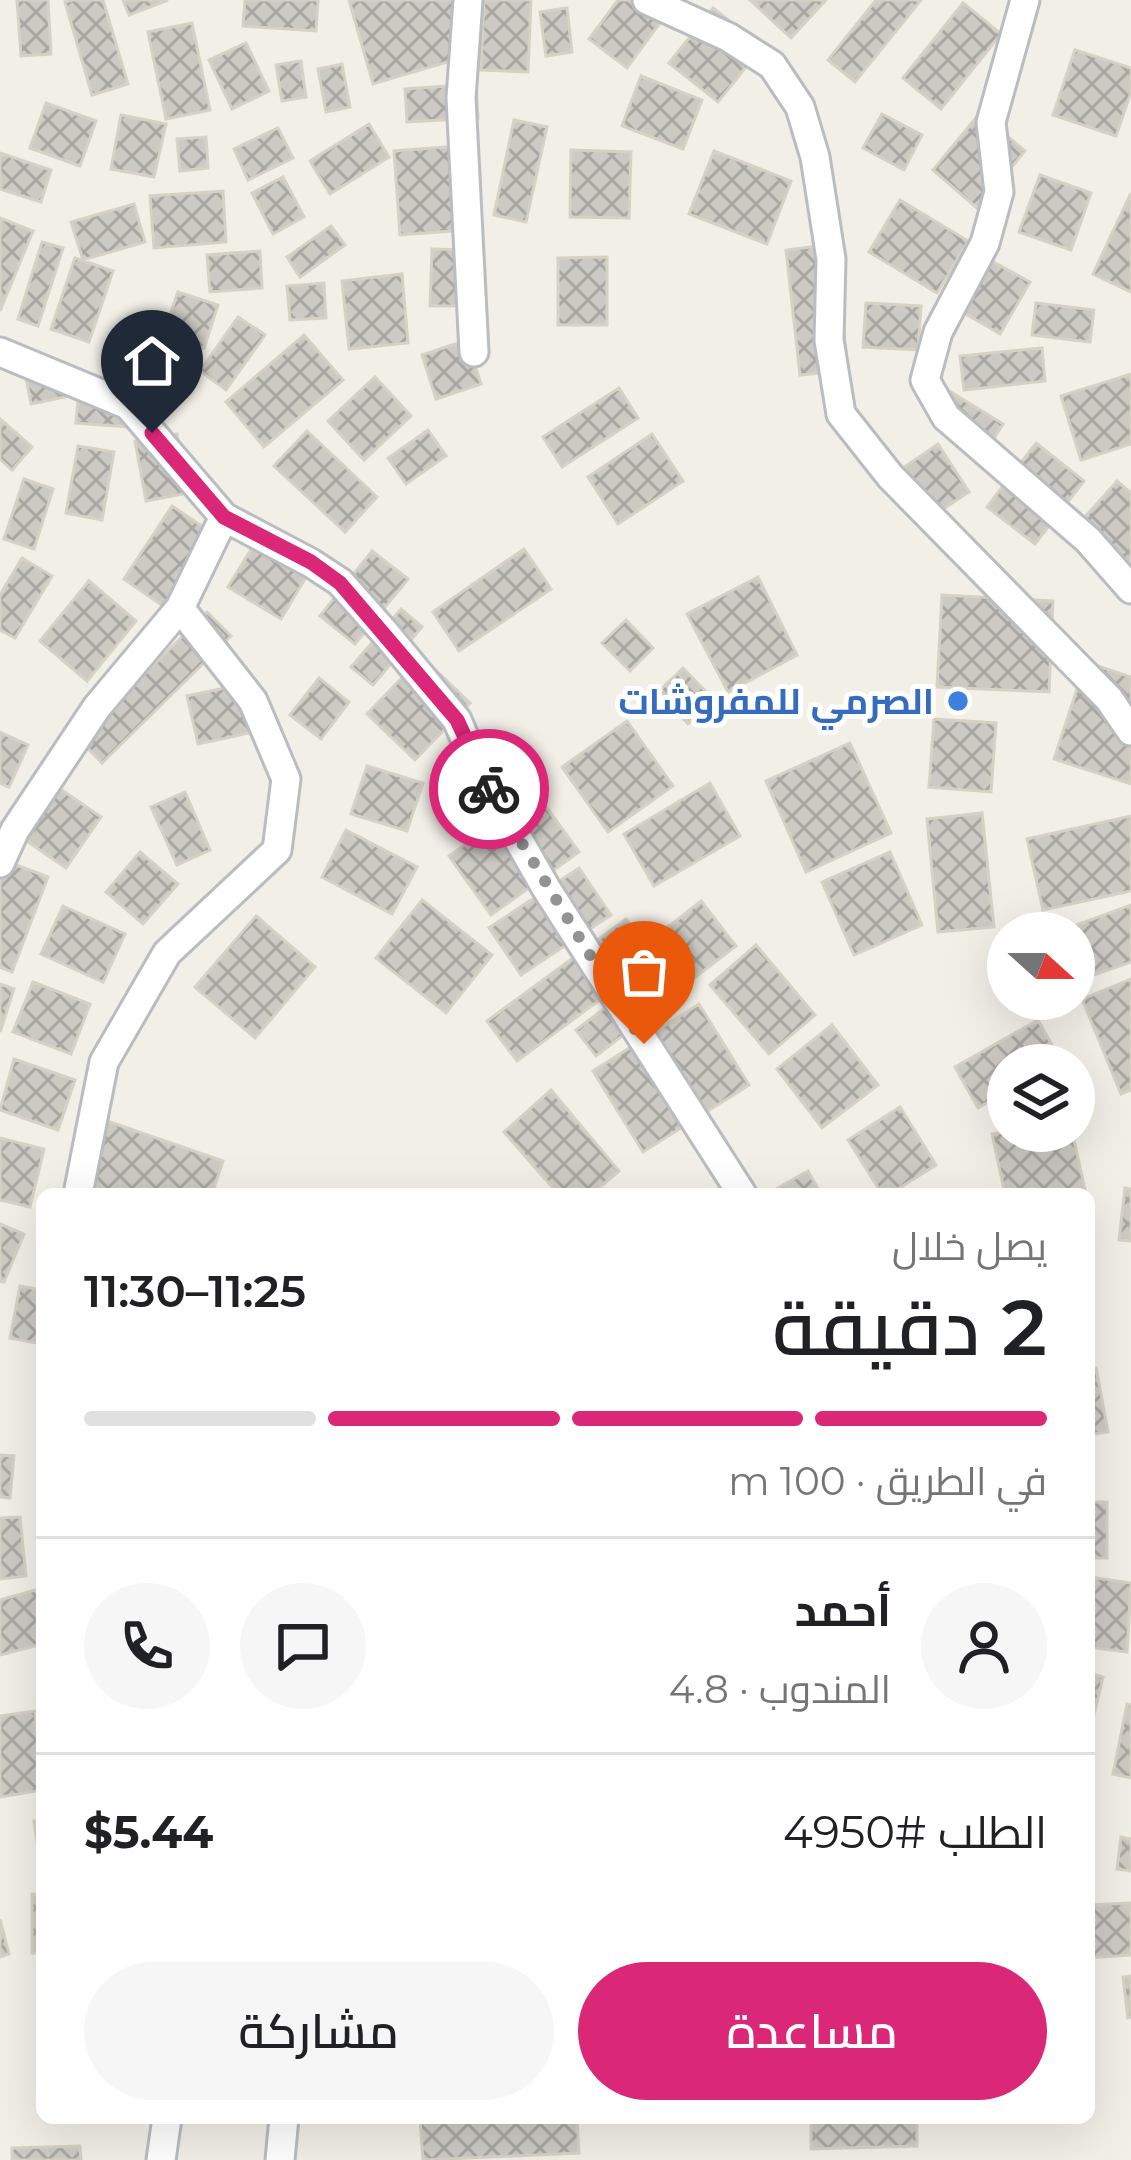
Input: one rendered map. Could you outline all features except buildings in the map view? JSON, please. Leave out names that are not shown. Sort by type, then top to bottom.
[{"type":"street","points":[[468,0],[461,98],[474,352]]},
{"type":"street","points":[[647,0],[728,38],[772,65],[800,107],[815,158],[831,259],[829,340],[841,413],[890,476],[1109,699],[1131,731]]},
{"type":"street","points":[[1025,0],[991,122],[999,192],[985,243],[938,332],[925,380],[946,417],[1088,540],[1131,590]]},
{"type":"street","points":[[3,359],[128,406],[224,517],[311,562],[340,583],[457,720],[478,770],[546,888],[738,1188]]},
{"type":"street","points":[[0,863],[14,830],[97,707],[180,608],[224,517]]},
{"type":"street","points":[[80,1188],[104,1062],[167,953],[277,850],[286,779],[253,701],[180,608]]},
{"type":"street","points":[[161,2160],[166,2124]]},
{"type":"street","points":[[280,2160],[283,2124]]},
{"type":"way so far","points":[[489,789],[644,1044]]},
{"type":"place","name":"الصرمي للمفروشات","points":[[958,701]]},
{"type":"route","points":[[152,433],[224,517],[311,562],[340,583],[457,720],[489,789]]}]
